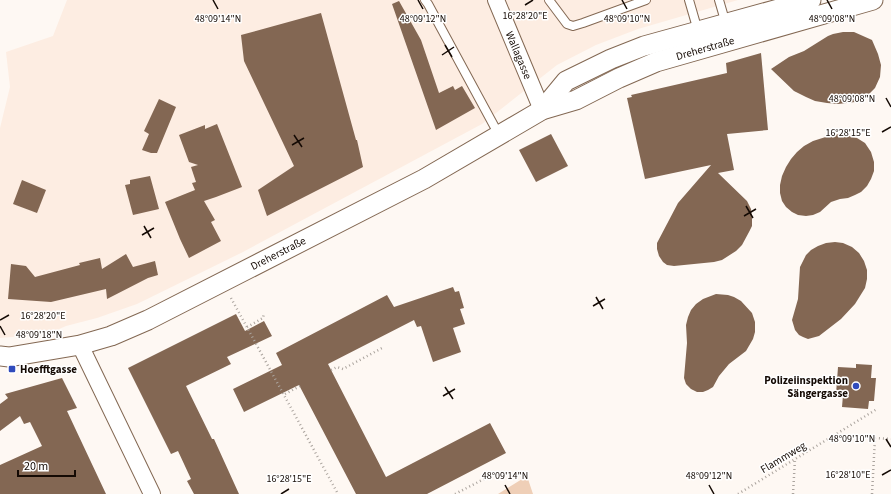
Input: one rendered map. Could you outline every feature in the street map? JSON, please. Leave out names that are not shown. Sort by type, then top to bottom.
[{"type":"street","name":"Dreherstraße","points":[[542,110],[566,81],[610,59],[698,31],[811,0]]},
{"type":"street","name":"Dreherstraße","points":[[0,356],[9,356],[80,345],[110,336],[148,320],[424,179],[542,110],[576,100],[656,62],[873,0]]},
{"type":"street","name":"Wallagasse","points":[[500,1],[542,110]]},
{"type":"street","points":[[80,345],[152,494]]},
{"type":"lane","points":[[425,0],[500,135]]},
{"type":"lane","points":[[549,0],[567,24],[573,26],[646,0]]},
{"type":"lane","points":[[689,0],[698,31]]},
{"type":"lane","points":[[719,0],[726,24]]},
{"type":"path","points":[[222,282],[338,494]]},
{"type":"path","points":[[246,327],[263,318],[264,313]]},
{"type":"path","points":[[331,370],[337,367],[343,369],[384,347]]},
{"type":"path","points":[[284,395],[300,386]]},
{"type":"path","name":"Flammweg","points":[[738,494],[877,409]]},
{"type":"path","points":[[872,494],[875,438],[891,439]]},
{"type":"path","points":[[793,494],[795,459]]},
{"type":"path","points":[[455,494],[486,478]]},
{"type":"shaded area","points":[[67,0],[738,0],[638,29],[596,45],[557,65],[482,124],[243,252],[137,304],[97,318],[66,326],[48,334],[0,338],[0,128],[10,87],[6,52],[53,36]]},
{"type":"shaded area","points":[[527,476],[533,494],[498,494]]},
{"type":"building","points":[[399,1],[421,40],[439,93],[453,86],[455,90],[462,86],[475,108],[436,130],[392,4]]},
{"type":"building","points":[[321,13],[357,140],[363,167],[267,216],[258,190],[294,166],[244,61],[241,35]]},
{"type":"building","points":[[843,32],[854,32],[872,40],[881,65],[880,77],[875,88],[861,100],[838,104],[815,101],[794,91],[771,69],[789,57],[804,51],[828,36]]},
{"type":"building","points":[[761,53],[768,130],[727,134],[734,170],[718,173],[747,201],[751,209],[752,226],[742,245],[722,260],[674,266],[667,265],[659,256],[657,243],[678,203],[711,165],[645,179],[627,98],[632,97],[631,95],[727,73],[726,63]]},
{"type":"building","points":[[159,99],[176,107],[157,153],[151,153],[142,150],[149,134],[144,131]]},
{"type":"building","points":[[217,124],[242,187],[204,201],[215,220],[211,222],[221,241],[189,258],[165,202],[195,190],[192,183],[196,182],[191,167],[198,165],[189,162],[179,135],[205,125],[205,129]]},
{"type":"building","points":[[551,134],[568,166],[536,182],[519,150]]},
{"type":"building","points":[[841,134],[857,138],[865,143],[871,152],[874,162],[874,171],[867,186],[855,195],[831,202],[820,212],[813,215],[798,215],[792,212],[782,201],[780,193],[782,176],[791,159],[804,146],[813,141],[832,135]]},
{"type":"building","points":[[150,176],[159,209],[133,215],[125,185],[130,184],[130,180]]},
{"type":"building","points":[[22,180],[46,190],[37,213],[13,204]]},
{"type":"building","points":[[826,243],[843,243],[852,247],[859,253],[867,270],[865,288],[855,304],[841,319],[819,336],[808,339],[799,335],[795,330],[792,320],[798,299],[800,267],[806,255],[811,250]]},
{"type":"building","points":[[126,254],[133,267],[155,261],[158,275],[148,278],[107,299],[106,289],[51,302],[8,299],[11,264],[26,266],[35,277],[100,258],[102,269]]},
{"type":"building","points":[[453,287],[455,292],[459,291],[464,308],[460,309],[465,324],[453,328],[461,352],[433,362],[421,326],[417,327],[414,320],[328,364],[386,477],[490,423],[506,453],[427,494],[356,494],[299,385],[244,412],[233,389],[282,365],[276,353],[387,295],[394,307]]},
{"type":"building","points":[[716,294],[728,295],[741,301],[752,313],[755,322],[755,332],[746,351],[729,364],[719,376],[713,387],[703,392],[697,392],[686,384],[684,378],[687,343],[686,325],[691,310],[696,304],[703,299]]},
{"type":"building","points":[[236,314],[245,331],[264,321],[272,336],[227,357],[231,364],[186,386],[212,439],[214,439],[239,494],[194,494],[187,481],[191,479],[178,451],[171,454],[128,368]]},
{"type":"building","name":"Polizeiinspektion Sängergasse","points":[[856,364],[872,365],[871,378],[876,378],[874,401],[869,401],[868,409],[842,407],[843,395],[836,394],[838,367],[856,368]]},
{"type":"building","points":[[62,378],[77,408],[67,411],[106,494],[0,494],[0,465],[42,446],[30,422],[24,424],[20,416],[0,431],[0,404],[8,398],[5,394]]},
{"type":"place","name":"Hoefftgasse","points":[[12,369]]},
{"type":"place","name":"Polizeiinspektion Sängergasse","points":[[856,386]]}]
